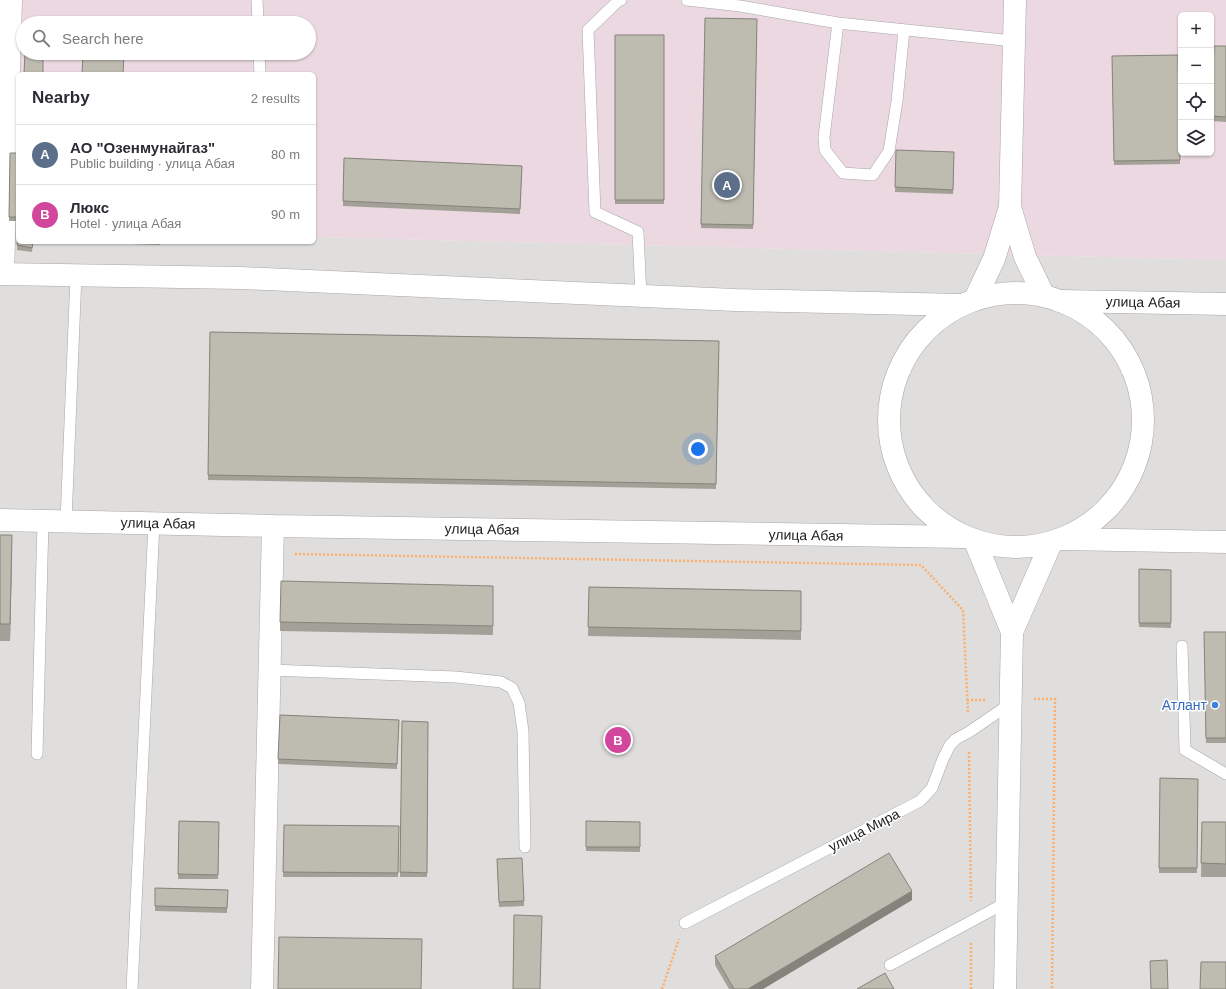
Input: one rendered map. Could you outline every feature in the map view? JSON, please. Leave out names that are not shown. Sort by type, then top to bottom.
[{"type":"street","points":[[11,0],[2,274],[241,278],[735,300],[968,302],[998,294],[1021,293],[1052,298],[1094,319],[1121,347],[1138,381],[1144,419],[1139,458],[1122,492],[1095,520],[1057,541],[1012,632],[1005,989]]},
{"type":"street","points":[[1015,0],[1010,207],[994,259],[968,302],[927,328],[902,361],[889,401],[890,442],[903,481],[929,514],[969,539],[1013,548],[1057,541],[1226,542]]},
{"type":"street","points":[[1010,207],[1025,257],[1052,298]]},
{"type":"street","name":"улица Абая","points":[[1052,298],[1226,304]]},
{"type":"street","name":"улица Абая","points":[[0,520],[969,539]]},
{"type":"street","points":[[262,989],[273,526]]},
{"type":"street","points":[[969,539],[1012,632]]},
{"type":"lane","points":[[257,0],[258,16]]},
{"type":"lane","points":[[621,0],[618,1],[588,30],[595,212],[638,232],[641,296]]},
{"type":"lane","points":[[687,0],[740,6],[838,23],[1014,41]]},
{"type":"lane","points":[[838,23],[824,137],[825,150],[843,173],[873,175],[889,151],[897,101],[904,30]]},
{"type":"lane","points":[[259,60],[260,72]]},
{"type":"lane","points":[[66,521],[76,275]]},
{"type":"lane","points":[[37,754],[43,521]]},
{"type":"lane","points":[[132,989],[154,523]]},
{"type":"lane","points":[[1182,646],[1185,750],[1226,774]]},
{"type":"lane","points":[[270,670],[456,677],[501,682],[512,688],[519,703],[523,731],[525,847]]},
{"type":"lane","name":"улица Мира","points":[[685,923],[920,802],[932,788],[950,745],[956,739],[969,732],[1010,702]]},
{"type":"lane","points":[[890,965],[1007,902]]},
{"type":"path","points":[[272,554],[921,565],[964,610],[969,732],[971,921],[970,989]]},
{"type":"path","points":[[967,700],[1010,702],[1055,699],[1052,989]]},
{"type":"path","points":[[662,989],[685,923]]},
{"type":"shaded area","points":[[0,0],[1226,0],[1226,260],[316,237],[316,72],[16,72],[16,230],[0,229]]},
{"type":"shaded area","points":[[0,229],[16,230],[16,244],[316,244],[316,237],[1226,260],[1226,989],[0,989]]},
{"type":"building","points":[[705,18],[757,19],[753,225],[701,224]]},
{"type":"building","points":[[615,35],[664,35],[664,200],[615,200]]},
{"type":"building","points":[[1214,46],[1226,46],[1226,117],[1214,116]]},
{"type":"building","points":[[1178,55],[1178,156],[1180,156],[1180,160],[1114,161],[1112,56]]},
{"type":"building","points":[[25,60],[43,60],[43,72],[24,72]]},
{"type":"building","points":[[83,60],[124,60],[123,72],[82,72]]},
{"type":"building","points":[[896,150],[954,152],[953,190],[895,187]]},
{"type":"building","points":[[10,153],[16,153],[16,217],[9,217]]},
{"type":"building","points":[[344,158],[522,166],[520,209],[343,201]]},
{"type":"building","points":[[17,244],[33,244],[32,248]]},
{"type":"building","points":[[210,332],[719,341],[716,484],[208,475]]},
{"type":"building","points":[[0,535],[12,535],[10,624],[0,624]]},
{"type":"building","points":[[1139,569],[1171,570],[1171,623],[1139,623]]},
{"type":"building","points":[[281,581],[493,586],[493,626],[280,622]]},
{"type":"building","points":[[589,587],[801,591],[801,631],[588,627]]},
{"type":"building","name":"Атлант","points":[[1204,632],[1226,632],[1226,738],[1206,738]]},
{"type":"building","points":[[280,715],[399,720],[397,764],[278,759]]},
{"type":"building","points":[[402,721],[428,722],[427,873],[400,872]]},
{"type":"building","points":[[1160,778],[1198,779],[1197,868],[1159,868]]},
{"type":"building","points":[[179,821],[219,822],[218,875],[178,874]]},
{"type":"building","points":[[586,821],[640,822],[640,847],[586,847]]},
{"type":"building","points":[[1202,822],[1226,822],[1226,864],[1201,863]]},
{"type":"building","points":[[284,825],[399,826],[398,873],[283,872]]},
{"type":"building","points":[[889,853],[912,891],[748,989],[734,989],[715,956]]},
{"type":"building","points":[[522,858],[524,901],[499,902],[497,859]]},
{"type":"building","points":[[155,888],[228,890],[227,908],[155,906]]},
{"type":"building","points":[[514,915],[542,916],[540,989],[513,989]]},
{"type":"building","points":[[279,937],[422,939],[421,989],[278,989]]},
{"type":"building","points":[[1167,960],[1168,989],[1151,989],[1150,961]]},
{"type":"building","points":[[1201,962],[1226,962],[1226,989],[1200,989]]},
{"type":"building","points":[[885,973],[894,989],[857,989]]},
{"type":"place","name":"АО \"Озенмунайгаз\"","points":[[727,185]]},
{"type":"place","name":"Атлант","points":[[1215,705]]},
{"type":"place","name":"Люкс","points":[[618,740]]}]
